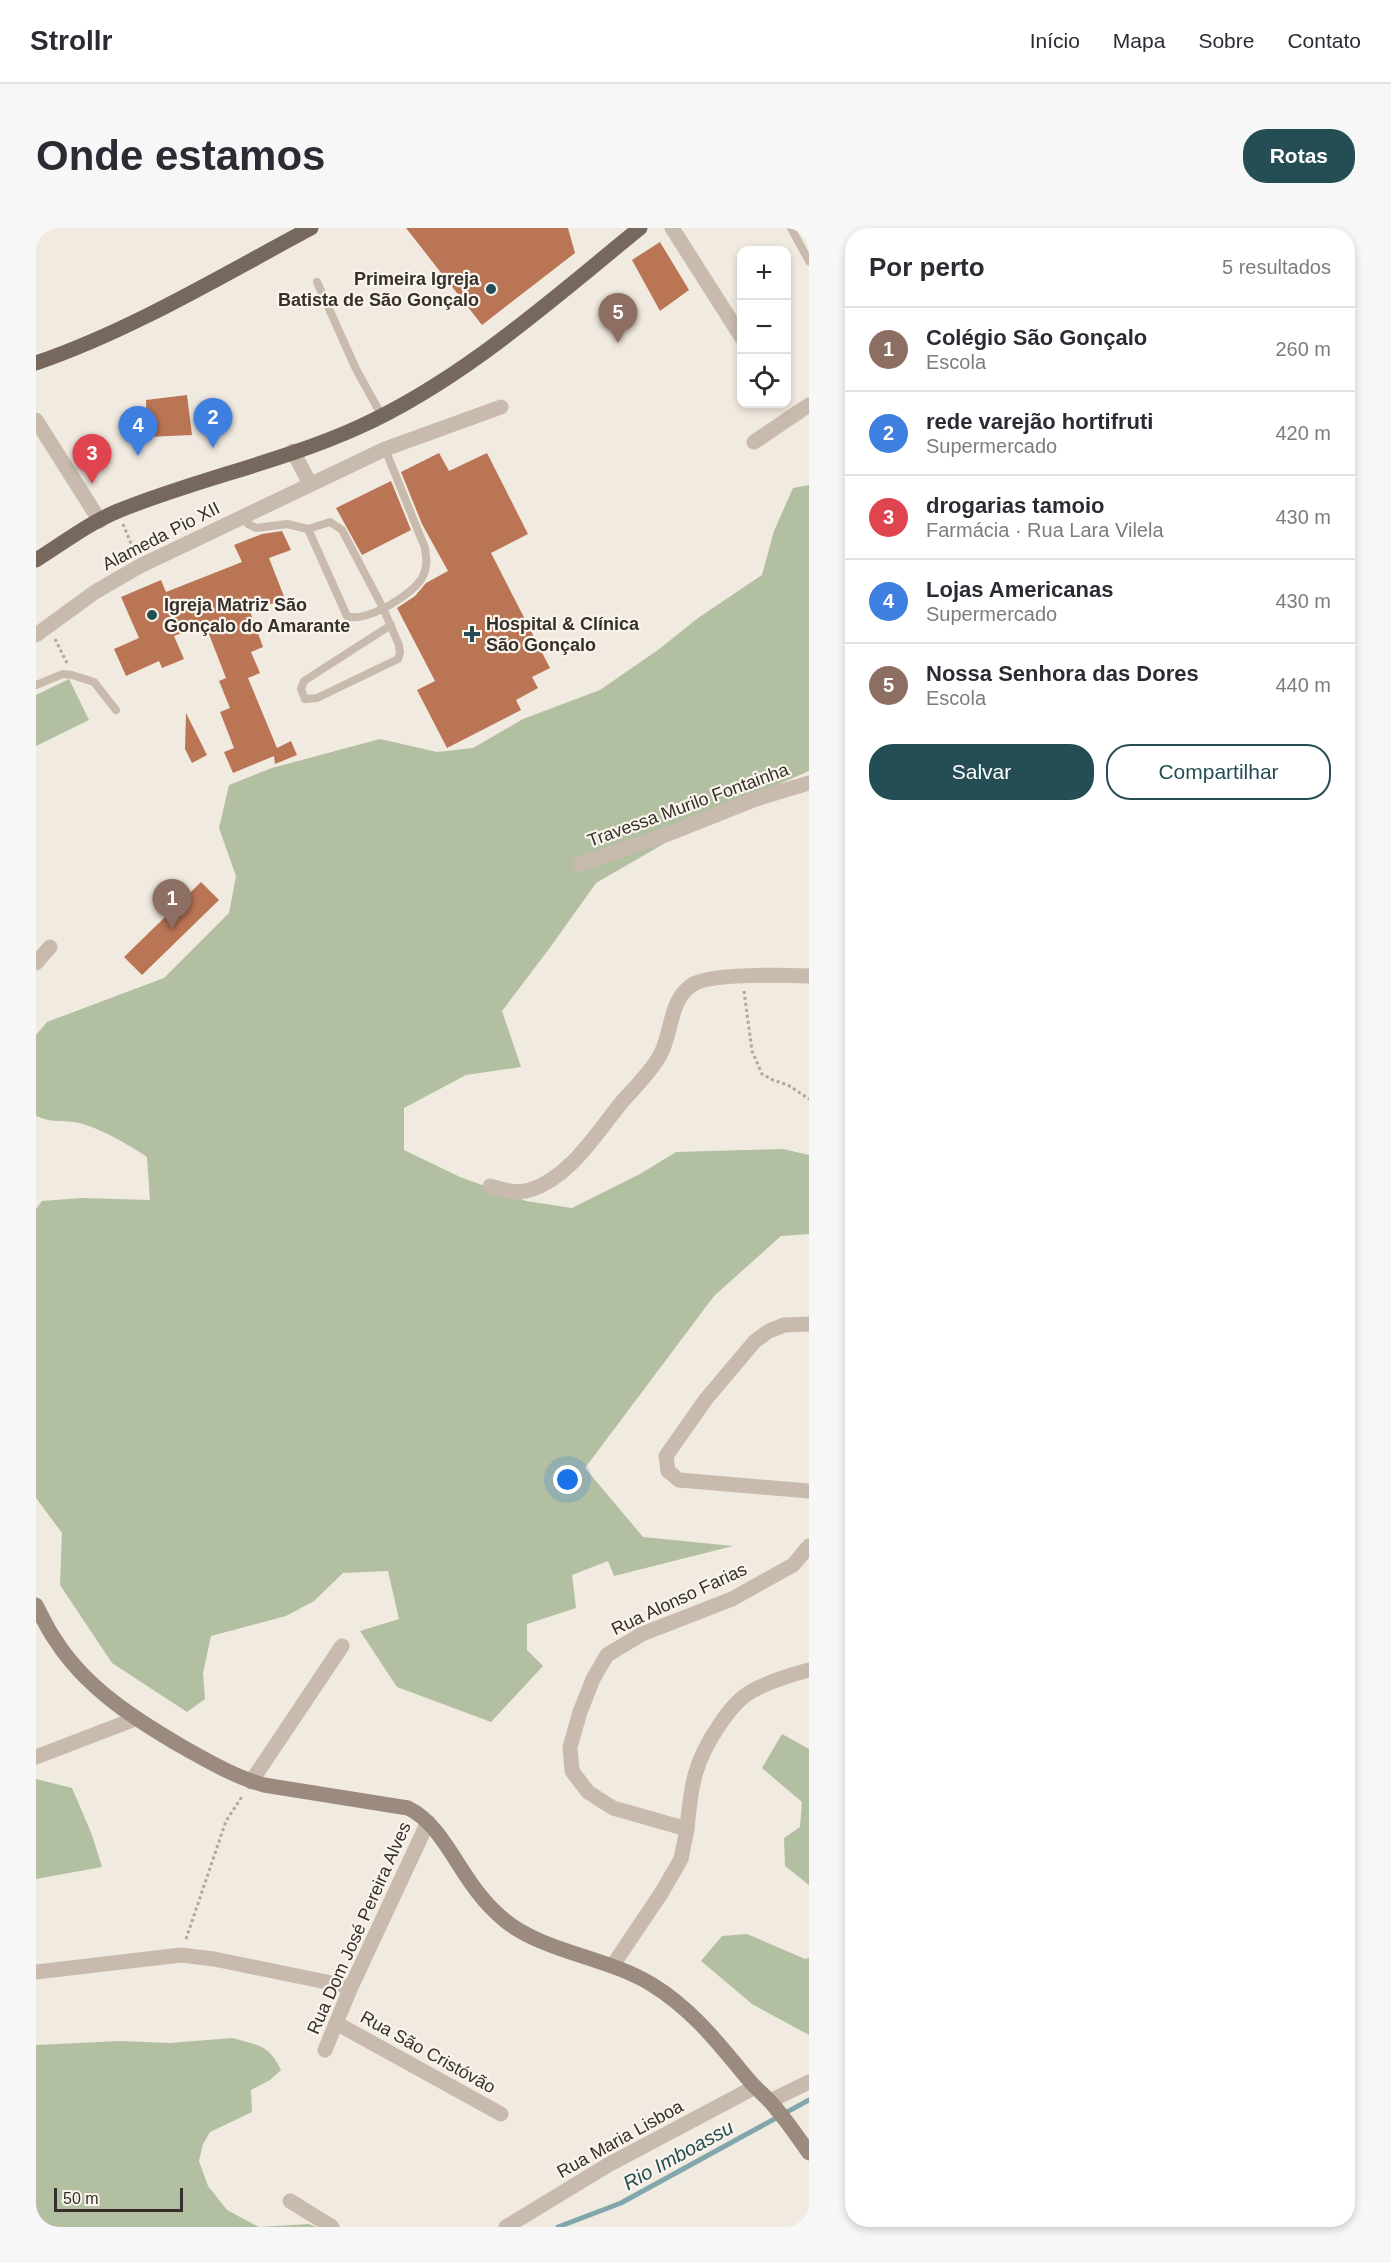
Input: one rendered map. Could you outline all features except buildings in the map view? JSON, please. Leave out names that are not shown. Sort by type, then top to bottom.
[{"type":"main road","points":[[36,363],[60,355],[158,310],[311,228]]},
{"type":"main road","points":[[36,560],[117,512],[293,452],[356,429],[382,416],[472,361],[640,228]]},
{"type":"street","points":[[672,228],[737,332]]},
{"type":"street","points":[[754,442],[809,405]]},
{"type":"street","name":"Alameda Pio XII","points":[[36,635],[95,592],[140,566],[385,450],[501,407]]},
{"type":"street","points":[[785,408],[791,417]]},
{"type":"street","points":[[36,420],[100,521]]},
{"type":"street","points":[[293,452],[310,484]]},
{"type":"street","name":"Travessa Murilo Fontainha","points":[[580,864],[649,841],[756,799],[809,783]]},
{"type":"street","points":[[36,963],[50,947]]},
{"type":"street","points":[[490,1186],[514,1193],[531,1190],[552,1178],[581,1154],[659,1057],[668,1037],[681,994],[693,983],[708,978],[809,976]]},
{"type":"street","points":[[809,1324],[784,1325],[769,1331],[755,1341],[706,1399],[666,1456],[668,1471],[680,1480],[809,1491]]},
{"type":"street","name":"Rua Alonso Farias","points":[[687,1829],[613,1808],[588,1792],[572,1771],[570,1747],[593,1679],[607,1655],[642,1634],[732,1599],[793,1565],[809,1546]]},
{"type":"street","points":[[36,1605],[56,1641],[92,1683],[135,1719],[207,1761],[250,1782],[408,1808],[419,1813],[428,1822],[479,1894],[504,1919],[537,1938],[613,1965],[651,1984],[680,2004],[705,2028],[755,2087],[773,2104],[809,2153]]},
{"type":"street","points":[[250,1782],[342,1646]]},
{"type":"street","points":[[613,1965],[662,1892],[681,1859],[696,1769],[705,1746],[732,1706],[751,1691],[786,1676],[809,1670]]},
{"type":"street","points":[[36,1757],[135,1719]]},
{"type":"street","name":"Rua Dom José Pereira Alves","points":[[325,2050],[351,1987],[428,1822]]},
{"type":"street","points":[[36,1972],[181,1955],[214,1959],[351,1987]]},
{"type":"street","name":"Rua São Cristóvão","points":[[336,2023],[501,2114]]},
{"type":"street","points":[[773,2104],[809,2082]]},
{"type":"street","name":"Rua Maria Lisboa","points":[[506,2227],[608,2165],[755,2087]]},
{"type":"street","points":[[290,2201],[332,2227]]},
{"type":"lane","points":[[791,228],[809,261]]},
{"type":"lane","points":[[317,282],[356,369],[382,416]]},
{"type":"lane","points":[[308,529],[347,616],[358,618],[383,608],[417,585],[427,563],[425,548],[385,450]]},
{"type":"lane","points":[[243,516],[253,527],[287,524],[308,529],[330,522],[342,530],[383,608],[399,645],[398,660],[317,698],[305,699],[301,689],[304,681],[390,625]]},
{"type":"lane","points":[[36,685],[63,674],[72,675],[94,682],[116,710]]},
{"type":"path","points":[[117,512],[140,566]]},
{"type":"path","points":[[50,627],[72,675]]},
{"type":"path","points":[[743,977],[752,1050],[762,1074],[788,1085],[809,1099]]},
{"type":"path","points":[[181,1955],[226,1821],[250,1782]]},
{"type":"green space","points":[[809,485],[809,771],[729,806],[596,883],[502,1011],[521,1067],[466,1075],[404,1108],[404,1150],[460,1177],[526,1201],[572,1208],[640,1174],[676,1152],[783,1149],[809,1155],[809,1234],[781,1236],[714,1296],[585,1468],[643,1537],[733,1546],[614,1576],[608,1561],[572,1575],[576,1608],[527,1624],[527,1650],[543,1666],[491,1722],[397,1687],[360,1631],[399,1619],[388,1571],[343,1573],[314,1601],[286,1616],[211,1636],[203,1673],[205,1699],[187,1712],[112,1663],[60,1585],[62,1533],[36,1498],[36,1209],[42,1201],[82,1198],[150,1200],[147,1157],[116,1138],[90,1126],[36,1116],[36,1035],[47,1022],[164,978],[229,913],[236,876],[219,828],[229,785],[272,768],[380,739],[437,752],[473,748],[523,719],[600,690],[658,650],[698,618],[762,575],[774,531],[793,488]]},
{"type":"green space","points":[[69,679],[89,720],[36,746],[36,695]]},
{"type":"green space","points":[[782,1734],[809,1749],[809,1885],[785,1866],[784,1838],[800,1827],[802,1802],[762,1768]]},
{"type":"green space","points":[[36,1779],[72,1788],[92,1835],[102,1867],[36,1879]]},
{"type":"green space","points":[[747,1934],[805,1959],[809,1958],[809,2035],[752,2004],[701,1961],[722,1936]]},
{"type":"green space","points":[[232,2038],[267,2050],[281,2070],[270,2080],[251,2090],[252,2112],[210,2132],[203,2144],[199,2161],[208,2186],[227,2210],[259,2227],[36,2227],[36,2045],[120,2041],[170,2043]]},
{"type":"green space","points":[[309,2224],[316,2227],[259,2227]]},
{"type":"waterway","name":"Rio Imboassu","points":[[558,2227],[621,2203],[809,2100]]},
{"type":"place","name":"Primeira Igreja Batista de São Gonçalo","points":[[491,289]]},
{"type":"place","name":"Nossa Senhora das Dores","points":[[618,343]]},
{"type":"place","name":"rede varejão hortifruti","points":[[213,448]]},
{"type":"place","name":"Lojas Americanas","points":[[138,456]]},
{"type":"place","name":"drogarias tamoio","points":[[92,484]]},
{"type":"place","name":"Igreja Matriz São Gonçalo do Amarante","points":[[152,615]]},
{"type":"place","name":"Hospital & Clínica São Gonçalo","points":[[472,634]]},
{"type":"place","name":"Colégio São Gonçalo","points":[[172,929]]}]
